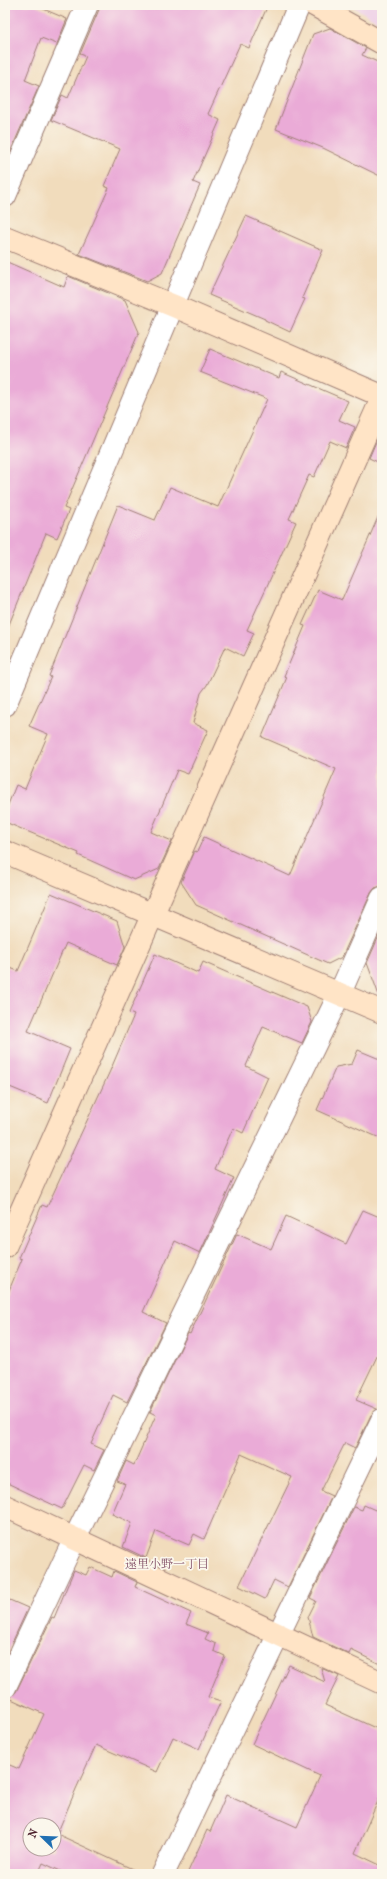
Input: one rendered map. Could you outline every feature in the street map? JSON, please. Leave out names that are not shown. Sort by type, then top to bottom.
[{"type":"street","points":[[5,196],[87,5]]},
{"type":"street","points":[[5,705],[174,306],[299,5]]},
{"type":"street","points":[[314,5],[382,43]]},
{"type":"street","points":[[5,237],[174,306],[382,397],[5,1247]]},
{"type":"street","points":[[5,852],[382,1012]]},
{"type":"street","points":[[5,1688],[75,1538],[340,993],[382,898]]},
{"type":"street","points":[[163,1874],[382,1420]]},
{"type":"street","points":[[5,1506],[382,1683]]},
{"type":"shaded area","points":[[350,5],[382,5],[382,24]]},
{"type":"building","points":[[5,5],[34,5],[67,19],[57,44],[41,38],[25,80],[39,86],[5,164]]},
{"type":"building","points":[[101,5],[268,5],[249,48],[240,44],[208,114],[220,120],[193,182],[200,185],[162,273],[147,281],[79,254],[109,188],[104,186],[120,149],[51,120],[62,95],[68,98],[86,56],[80,54]]},
{"type":"building","points":[[330,28],[366,48],[362,55],[382,64],[382,177],[323,148],[276,129],[313,34]]},
{"type":"building","points":[[246,216],[323,250],[302,298],[305,299],[290,332],[265,319],[209,295]]},
{"type":"building","points":[[5,261],[64,287],[68,276],[125,300],[139,332],[64,508],[69,510],[57,538],[46,533],[6,632],[5,632]]},
{"type":"building","points":[[210,349],[279,378],[281,372],[348,401],[339,420],[355,427],[346,448],[330,441],[314,477],[309,475],[289,519],[296,522],[247,630],[254,633],[243,656],[225,647],[207,685],[201,693],[193,723],[208,730],[188,774],[177,770],[151,832],[172,841],[159,869],[134,880],[78,855],[79,853],[5,822],[5,812],[16,785],[25,789],[48,734],[29,726],[51,677],[49,676],[118,505],[155,520],[170,487],[218,507],[267,399],[200,372]]},
{"type":"building","points":[[378,437],[382,438],[382,464],[369,458]]},
{"type":"building","points":[[382,508],[382,886],[375,888],[371,893],[342,957],[328,964],[196,905],[181,882],[195,851],[197,852],[204,837],[290,876],[336,769],[262,737],[287,677],[284,676],[305,626],[302,625],[318,590],[342,600]]},
{"type":"building","points":[[51,893],[117,921],[125,947],[117,965],[66,943],[28,1031],[70,1049],[48,1103],[5,1085],[5,966],[18,971]]},
{"type":"building","points":[[382,929],[382,997],[380,998],[367,963]]},
{"type":"building","points":[[155,954],[198,973],[203,962],[307,1007],[312,1022],[302,1043],[263,1027],[246,1066],[268,1077],[243,1133],[233,1128],[215,1169],[234,1178],[200,1253],[175,1241],[143,1312],[166,1323],[127,1402],[113,1395],[91,1444],[104,1450],[94,1470],[84,1465],[62,1509],[5,1482],[5,1300],[22,1259],[19,1258],[42,1205],[47,1207],[110,1071],[134,1015],[129,1013]]},
{"type":"building","points":[[358,1050],[382,1060],[382,1139],[317,1110],[336,1067],[352,1064]]},
{"type":"building","points":[[363,1210],[382,1218],[382,1346],[356,1400],[377,1409],[371,1415],[355,1448],[345,1443],[321,1491],[332,1496],[288,1587],[274,1580],[265,1599],[239,1586],[292,1477],[241,1454],[204,1539],[194,1534],[189,1545],[156,1531],[146,1558],[123,1547],[132,1523],[112,1514],[125,1484],[117,1481],[126,1461],[134,1465],[156,1415],[150,1412],[188,1333],[190,1334],[237,1234],[271,1249],[286,1216],[346,1244]]},
{"type":"building","points":[[364,1505],[382,1513],[382,1665],[351,1650],[349,1654],[313,1637],[308,1617],[316,1601],[310,1598],[354,1507],[362,1510]]},
{"type":"building","points":[[90,1567],[112,1577],[114,1571],[137,1582],[135,1587],[191,1613],[186,1624],[208,1633],[205,1639],[216,1644],[214,1651],[225,1656],[208,1697],[221,1701],[199,1749],[173,1737],[157,1772],[96,1745],[62,1822],[62,1817],[22,1817],[22,1857],[62,1857],[62,1836],[143,1874],[67,1874],[43,1863],[38,1874],[5,1874],[5,1763],[19,1769],[44,1714],[9,1698],[16,1692],[52,1617],[54,1618],[74,1570],[86,1575]]},
{"type":"building","points":[[5,1598],[28,1608],[5,1658]]},
{"type":"building","points":[[289,1665],[325,1682],[321,1668],[339,1676],[325,1705],[382,1731],[382,1792],[355,1853],[382,1866],[382,1874],[187,1874],[207,1830],[210,1832],[226,1795],[297,1827],[320,1776],[252,1744]]},
{"type":"district","name":"遠里小野一丁目","points":[[167,1564]]}]
